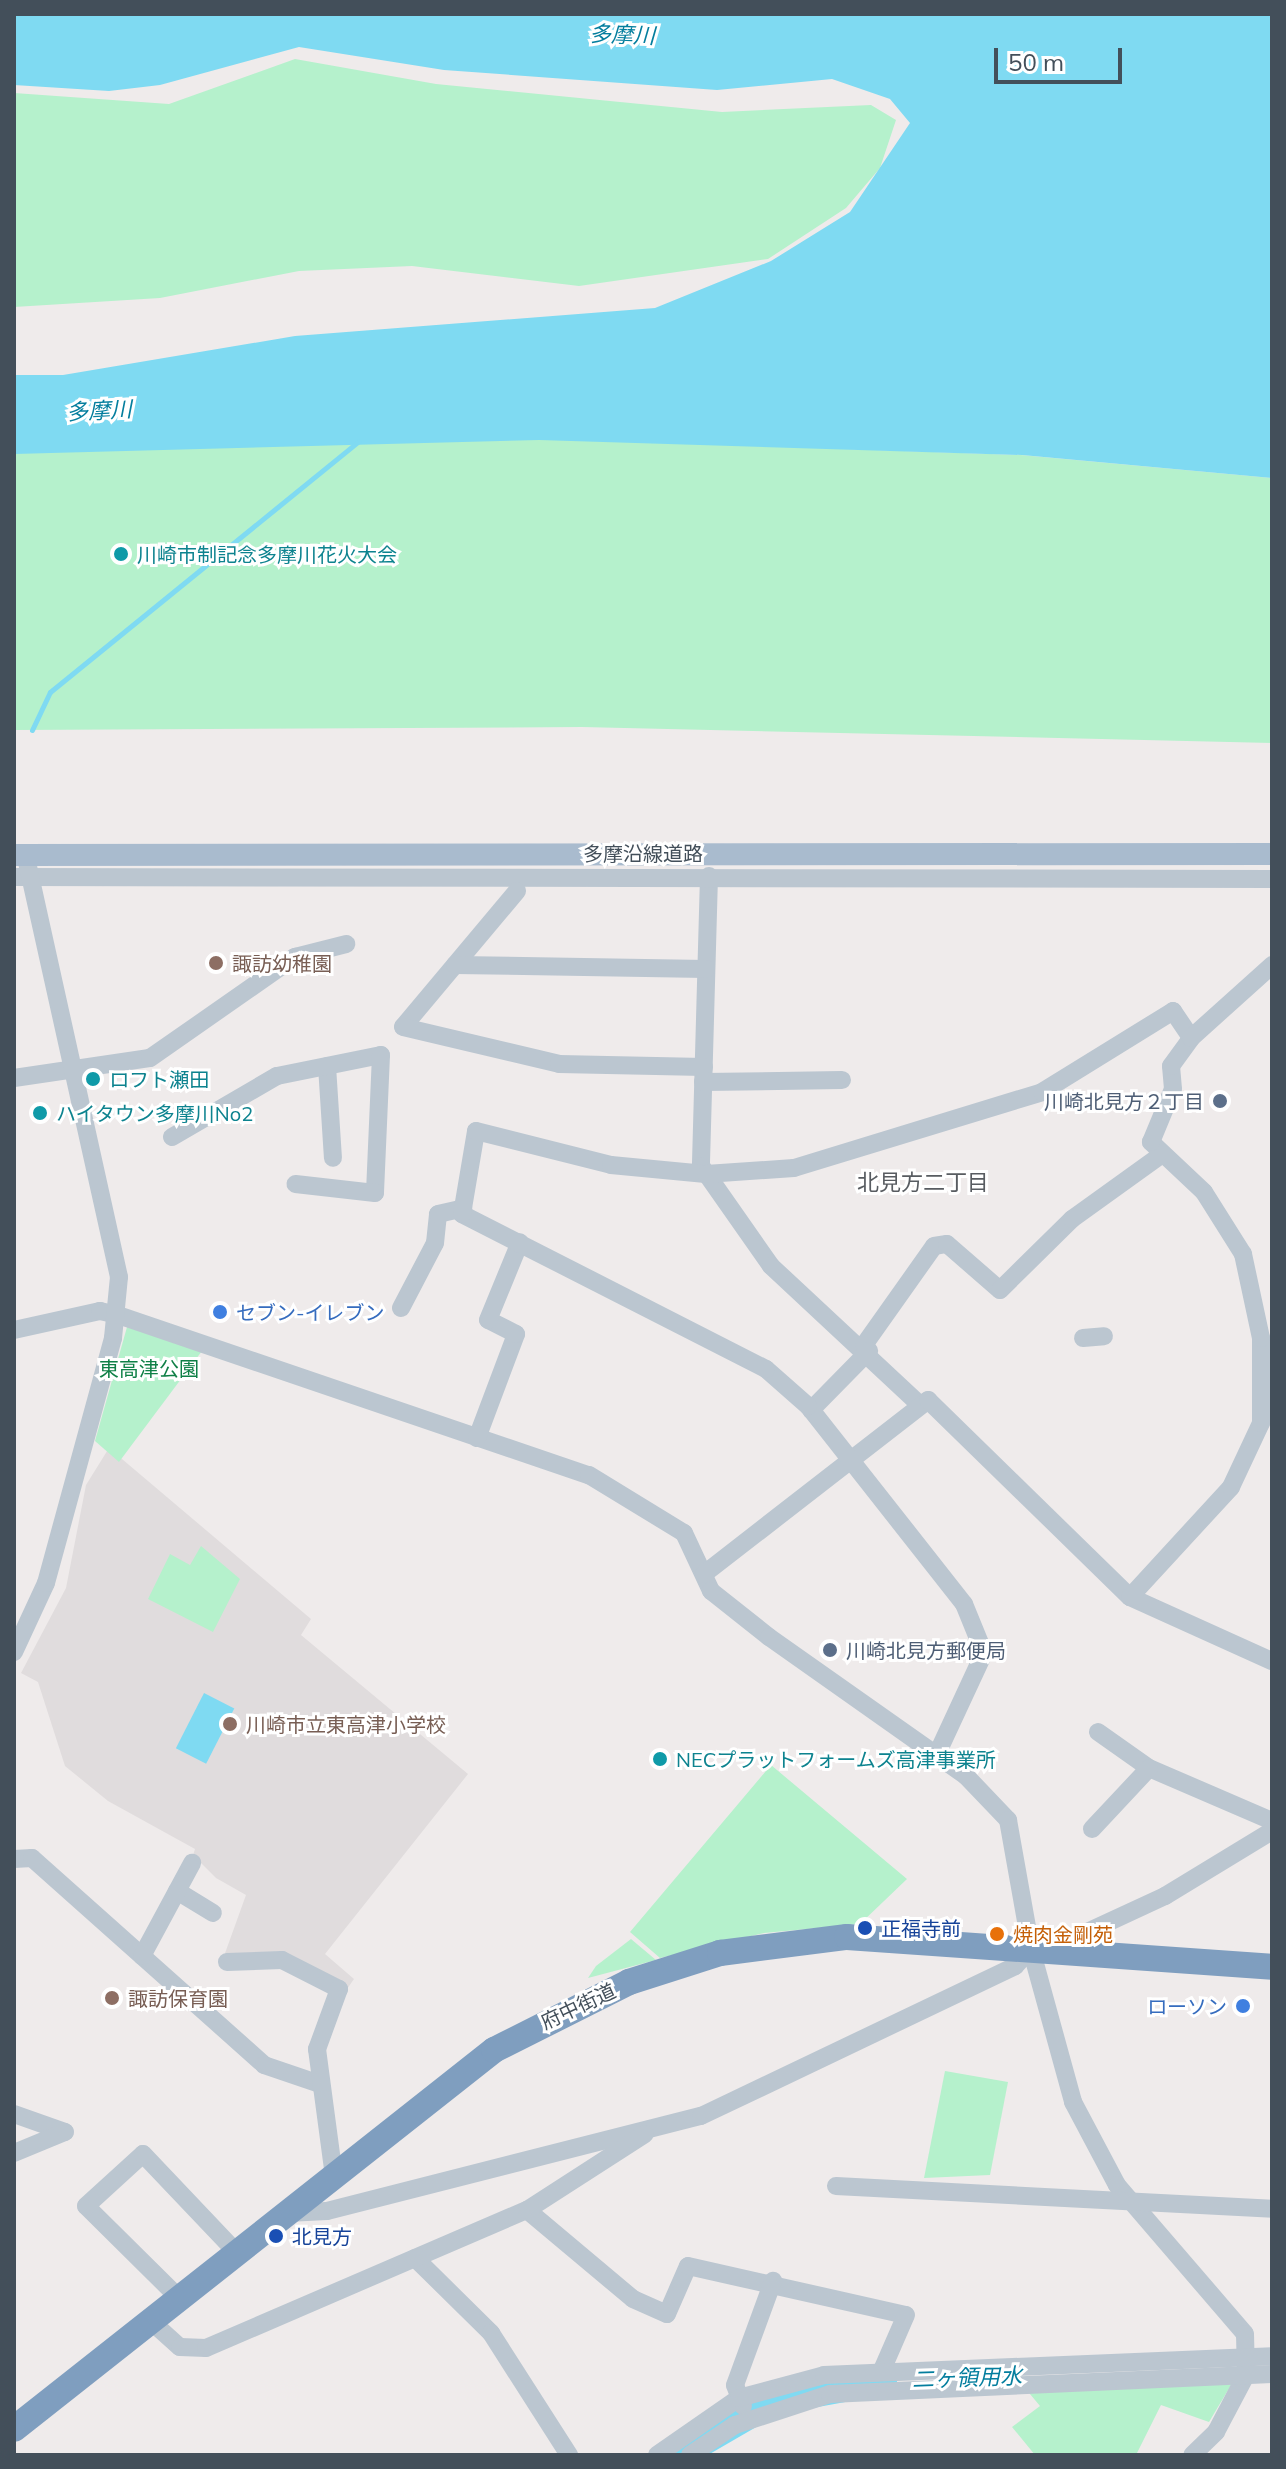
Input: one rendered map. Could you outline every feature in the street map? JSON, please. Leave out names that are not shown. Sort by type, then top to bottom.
[{"type":"highway","name":"府中街道","points":[[14,2429],[153,2323],[236,2252],[516,2036],[674,1966],[764,1945],[847,1937],[1272,1967]]},
{"type":"main road","name":"多摩沿線道路","points":[[21,865],[1272,854]]},
{"type":"street","points":[[14,1652],[46,1583],[118,1315],[117,1255],[21,865],[709,876],[1272,879]]},
{"type":"street","points":[[709,876],[699,1156],[706,1174],[771,1266],[866,1348],[917,1402]]},
{"type":"street","points":[[517,891],[403,1027],[559,1064],[842,1080]]},
{"type":"street","points":[[14,1078],[173,1048],[226,1000],[295,957],[346,944]]},
{"type":"street","points":[[455,965],[706,969]]},
{"type":"street","points":[[1130,1597],[1216,1505],[1255,1438],[1265,1311],[1232,1227],[1161,1155],[1151,1131],[1173,1089],[1171,1066],[1191,1038],[1272,965]]},
{"type":"street","points":[[938,1752],[984,1653],[964,1604],[811,1410],[766,1369],[462,1214],[478,1130],[611,1165],[706,1174],[794,1168],[1006,1107],[1173,1011],[1191,1038]]},
{"type":"street","points":[[172,1137],[277,1076],[381,1055],[375,1193],[296,1184]]},
{"type":"street","points":[[327,1066],[333,1158]]},
{"type":"street","points":[[811,1410],[866,1348],[934,1246],[947,1244],[1000,1290],[1072,1219],[1161,1155]]},
{"type":"street","points":[[401,1308],[435,1243],[438,1214],[463,1208]]},
{"type":"street","points":[[477,1438],[516,1334],[488,1320],[520,1242]]},
{"type":"street","points":[[14,1330],[100,1311],[118,1315],[589,1475],[684,1533],[711,1591],[769,1637],[938,1752],[1008,1820],[1031,1949],[1073,2102],[1128,2199],[1245,2334],[1246,2366],[1216,2432],[1192,2455]]},
{"type":"street","points":[[1083,1338],[1104,1336]]},
{"type":"street","points":[[704,1574],[852,1464],[917,1402],[928,1400],[985,1449],[1130,1597],[1272,1661]]},
{"type":"street","points":[[1098,1732],[1149,1768],[1272,1821]]},
{"type":"street","points":[[1092,1829],[1149,1768]]},
{"type":"street","points":[[1064,1951],[1070,1940],[1165,1896],[1272,1831]]},
{"type":"street","points":[[14,1859],[32,1858],[264,2065],[320,2084]]},
{"type":"street","points":[[142,1956],[192,1863]]},
{"type":"street","points":[[177,1891],[213,1913]]},
{"type":"street","points":[[286,2214],[327,2211],[650,2130],[732,2102],[1015,1966],[1031,1949]]},
{"type":"street","points":[[227,1962],[282,1960],[339,1989],[317,2049],[334,2176]]},
{"type":"street","points":[[14,2114],[65,2132],[14,2153]]},
{"type":"street","points":[[153,2323],[180,2347],[206,2348],[527,2210],[650,2130]]},
{"type":"street","points":[[180,2299],[86,2206],[143,2154],[236,2252]]},
{"type":"street","points":[[836,2186],[1128,2199],[1272,2209]]},
{"type":"street","points":[[527,2210],[633,2299],[667,2314],[688,2266],[773,2281],[906,2315],[883,2368]]},
{"type":"street","points":[[415,2258],[491,2333],[569,2455]]},
{"type":"street","points":[[750,2419],[735,2385],[773,2281]]},
{"type":"street","points":[[690,2455],[750,2419],[843,2392],[1246,2366],[1272,2356]]},
{"type":"street","points":[[657,2455],[739,2398],[883,2368],[1246,2366],[1272,2374]]},
{"type":"shaded area","name":"川崎市立東高津小学校","points":[[109,1448],[311,1619],[301,1635],[468,1774],[325,1954],[354,1979],[347,1989],[288,1959],[224,1956],[246,1895],[216,1878],[193,1855],[195,1849],[108,1801],[65,1766],[38,1682],[21,1673],[66,1588],[86,1485]]},
{"type":"green space","points":[[295,59],[436,84],[722,112],[871,105],[896,120],[880,168],[846,208],[768,259],[579,286],[412,266],[299,271],[160,298],[14,307],[14,93],[169,104]]},
{"type":"green space","points":[[537,438],[1021,455],[1272,478],[1272,743],[582,727],[14,730],[14,453]]},
{"type":"green space","name":"東高津公園","points":[[127,1327],[202,1351],[119,1462],[95,1441]]},
{"type":"green space","points":[[201,1546],[240,1579],[213,1632],[148,1599],[170,1554],[190,1565]]},
{"type":"green space","points":[[771,1765],[907,1879],[860,1924],[764,1933],[660,1958],[630,1932]]},
{"type":"green space","points":[[631,1939],[656,1960],[588,1978],[596,1966]]},
{"type":"green space","points":[[945,2071],[1008,2082],[990,2175],[924,2178]]},
{"type":"green space","points":[[1234,2380],[1209,2422],[1161,2405],[1136,2455],[1035,2455],[1012,2427],[1040,2406],[1025,2388]]},
{"type":"water","name":"多摩川","points":[[14,14],[1272,14],[1272,478],[1022,455],[539,440],[14,454],[14,375],[63,375],[295,336],[655,308],[771,261],[850,212],[910,123],[890,99],[832,79],[717,90],[444,70],[299,47],[160,85],[109,91],[14,85]]},
{"type":"water","points":[[204,1693],[234,1708],[206,1764],[176,1748]]},
{"type":"waterway","points":[[32,730],[50,692],[358,442]]},
{"type":"waterway","points":[[678,2455],[773,2400],[882,2380]]},
{"type":"place","name":"川崎市制記念多摩川花火大会","points":[[121,554]]},
{"type":"place","name":"諏訪幼稚園","points":[[216,963]]},
{"type":"place","name":"ロフト瀬田","points":[[93,1079]]},
{"type":"place","name":"川崎北見方２丁目","points":[[1220,1101]]},
{"type":"place","name":"ハイタウン多摩川No2","points":[[40,1113]]},
{"type":"place","name":"セブン-イレブン","points":[[220,1312]]},
{"type":"place","name":"川崎北見方郵便局","points":[[830,1650]]},
{"type":"place","name":"川崎市立東高津小学校","points":[[230,1724]]},
{"type":"place","name":"NECプラットフォームズ高津事業所","points":[[660,1759]]},
{"type":"place","name":"正福寺前","points":[[865,1928]]},
{"type":"place","name":"焼肉金剛苑","points":[[997,1934]]},
{"type":"place","name":"諏訪保育園","points":[[112,1998]]},
{"type":"place","name":"ローソン","points":[[1243,2006]]},
{"type":"place","name":"北見方","points":[[276,2236]]},
{"type":"district","name":"北見方二丁目","points":[[923,1183]]},
{"type":"water label","name":"二ヶ領用水","points":[[967,2378]]}]
